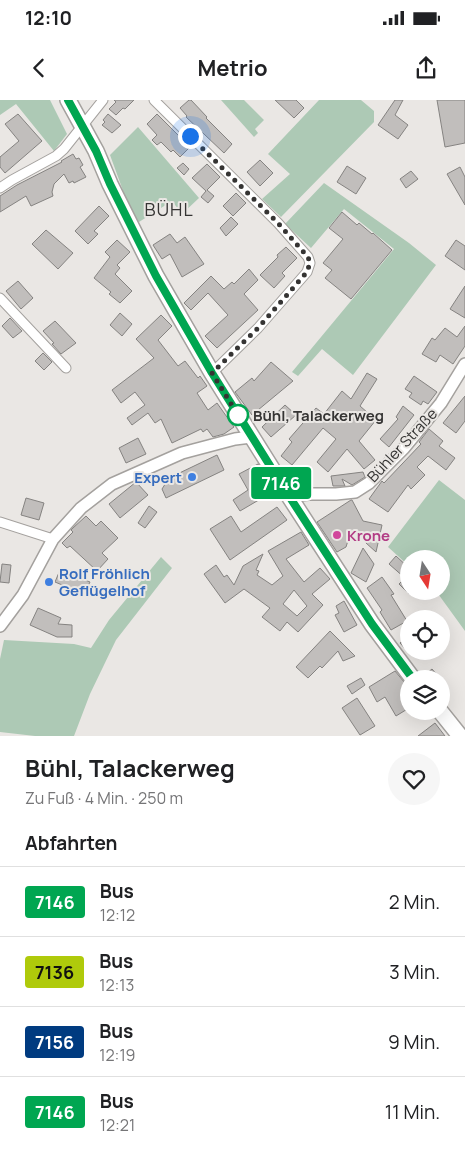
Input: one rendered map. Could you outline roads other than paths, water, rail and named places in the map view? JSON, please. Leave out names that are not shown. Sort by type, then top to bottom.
[{"type":"main road","points":[[68,100],[96,151],[110,184],[156,276],[212,373],[251,437],[372,624],[406,670]]},
{"type":"main road","points":[[447,720],[460,736]]},
{"type":"street","points":[[0,188],[56,156],[64,149],[103,100]]},
{"type":"street","points":[[154,100],[278,223],[308,257],[310,263],[307,272],[264,321],[212,373]]},
{"type":"street","points":[[0,298],[66,368]]},
{"type":"street","name":"Bühler Straße","points":[[289,496],[355,492],[369,483],[404,448],[441,403],[465,364]]},
{"type":"street","points":[[0,626],[24,596],[53,538],[81,508],[112,484],[182,453],[235,439],[251,437]]},
{"type":"street","points":[[0,523],[53,538]]},
{"type":"place","name":"Bühl, Talackerweg","points":[[238,415]]},
{"type":"place","name":"Expert","points":[[192,477]]},
{"type":"place","name":"Krone","points":[[337,535]]},
{"type":"place","name":"Rolf Fröhlich Geflügelhof","points":[[49,582]]},
{"type":"district","name":"BÜHL","points":[[169,209]]}]
